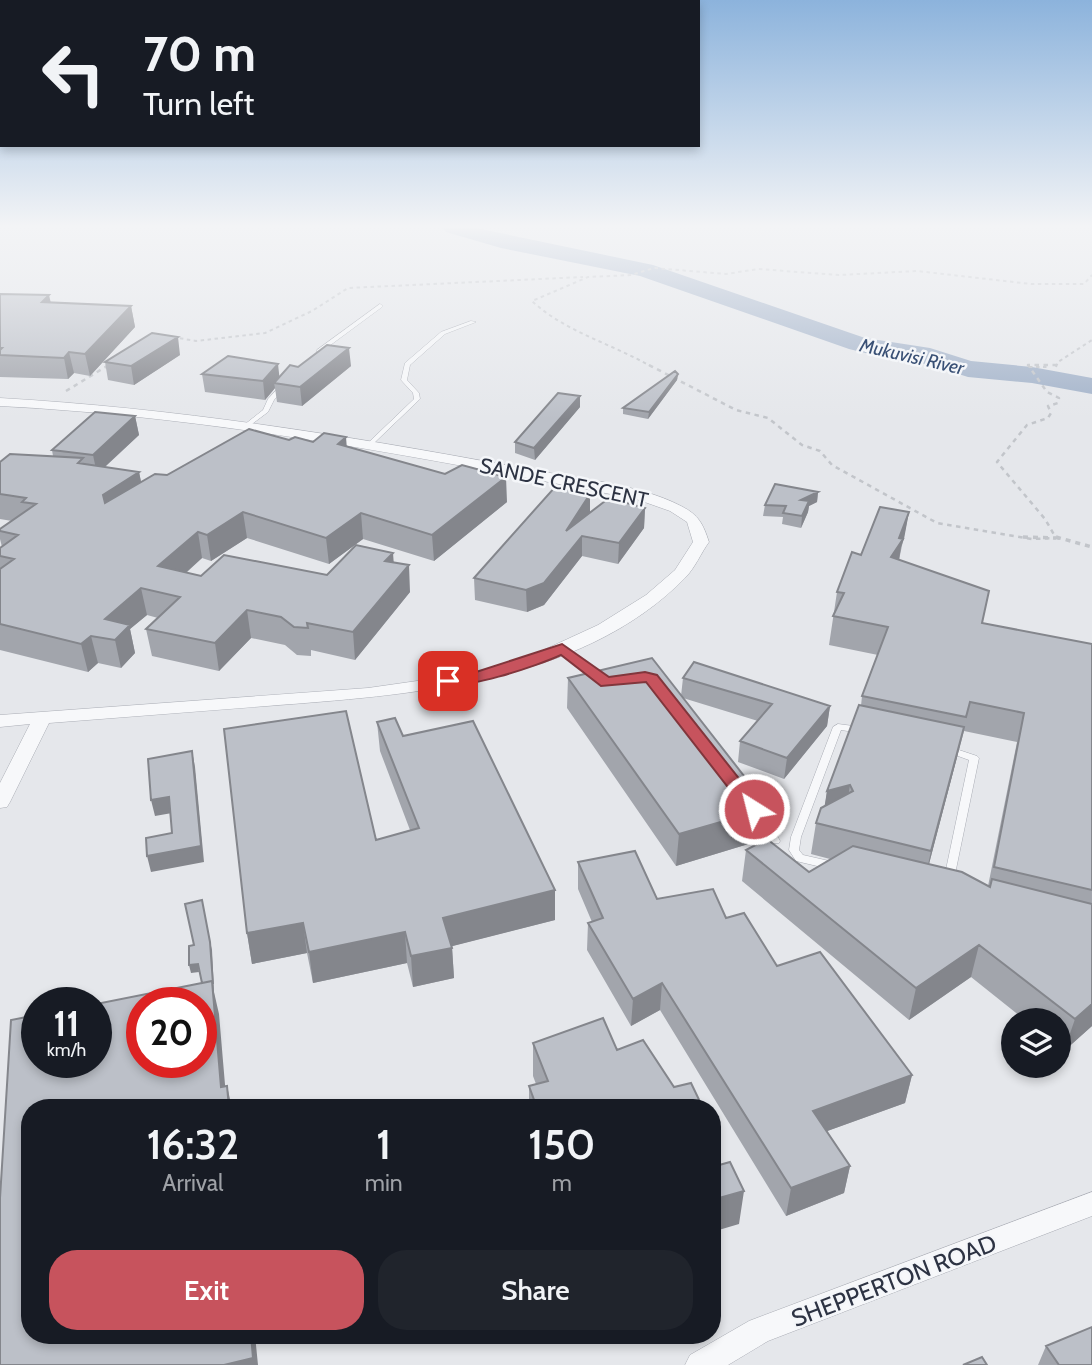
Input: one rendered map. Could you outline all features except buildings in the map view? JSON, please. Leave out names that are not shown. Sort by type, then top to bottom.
[{"type":"street","name":"SANDE CRESCENT","points":[[0,402],[46,403],[246,426],[267,433],[370,444],[639,495],[675,508],[694,520],[701,542],[681,573],[633,611],[541,658],[475,678],[368,693],[0,721]]},
{"type":"street","points":[[0,802],[43,717]]},
{"type":"street","name":"SHEPPERTON ROAD","points":[[701,1365],[759,1331],[1092,1204]]},
{"type":"lane","points":[[307,360],[380,306]]},
{"type":"lane","points":[[370,444],[417,399],[416,393],[404,380],[407,364],[443,333],[472,322]]},
{"type":"lane","points":[[246,426],[267,411],[271,400],[289,380]]},
{"type":"lane","points":[[562,649],[606,682]]},
{"type":"lane","points":[[840,868],[800,858],[794,850],[796,837],[838,727],[877,734]]},
{"type":"lane","points":[[942,748],[974,758],[946,894]]},
{"type":"lane","points":[[752,806],[775,841]]},
{"type":"path","points":[[171,337],[196,341],[265,333],[312,311],[342,292]]},
{"type":"path","points":[[554,292],[532,301],[550,318],[624,350],[680,383],[736,410],[768,418],[802,445],[820,451],[832,466],[937,523],[1032,539],[1056,538],[1092,547]]},
{"type":"path","points":[[1056,538],[1048,518],[1026,500],[1016,481],[997,462],[1027,425],[1048,418],[1051,413],[1048,406],[1058,403],[1059,398],[1047,392],[1028,365],[1056,367],[1058,362],[1092,340]]},
{"type":"path","points":[[46,403],[114,362]]},
{"type":"waterway","name":"Mukuvisi River","points":[[707,292],[858,344],[902,354],[930,356],[968,369],[1032,375],[1092,386]]},
{"type":"route","points":[[448,681],[475,678],[562,649],[606,682],[645,677],[652,679],[658,683],[754,809]]}]
